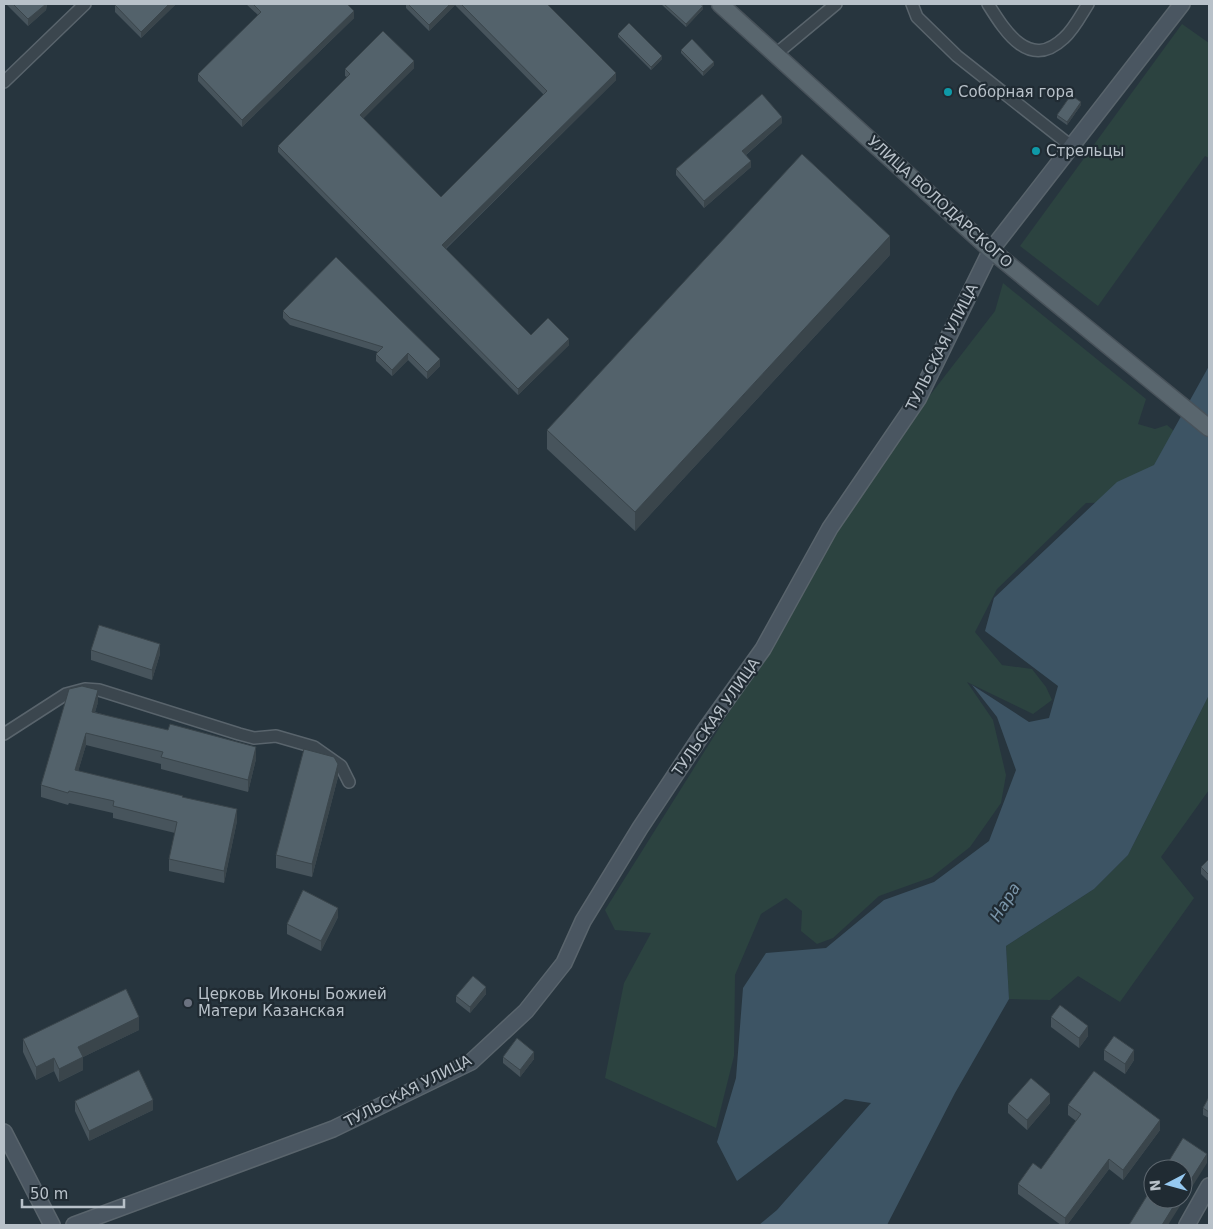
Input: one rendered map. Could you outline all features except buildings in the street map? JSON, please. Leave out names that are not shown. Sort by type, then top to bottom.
[{"type":"main road","name":"УЛИЦА ВОЛОДАРСКОГО","points":[[720,4],[991,250],[1209,428]]},
{"type":"street","points":[[4,82],[85,4]]},
{"type":"street","points":[[776,54],[836,4]]},
{"type":"street","points":[[912,4],[917,18],[957,56],[1071,146]]},
{"type":"street","points":[[988,4],[1005,30],[1017,42],[1028,49],[1041,50],[1054,46],[1066,37],[1088,4]]},
{"type":"street","name":"ТУЛЬСКАЯ УЛИЦА","points":[[74,1225],[342,1125],[471,1062],[526,1011],[564,963],[583,921],[640,828],[705,730],[763,649],[830,528],[918,398],[991,250],[1182,4]]},
{"type":"street","points":[[4,734],[66,694],[85,689],[99,690],[254,738],[276,736],[314,747],[341,766],[349,782]]},
{"type":"street","points":[[4,1132],[52,1225]]},
{"type":"street","points":[[1187,1225],[1209,1186]]},
{"type":"green space","points":[[1182,24],[1209,43],[1209,158],[1205,156],[1098,306],[1020,246]]},
{"type":"green space","points":[[1003,283],[1146,399],[1138,424],[1155,429],[1167,425],[1197,451],[1127,502],[1086,503],[997,589],[975,632],[1002,665],[1032,669],[1046,687],[1052,700],[1033,714],[967,682],[993,720],[1006,775],[1001,803],[970,847],[932,877],[879,896],[833,938],[817,944],[801,931],[802,911],[786,898],[761,914],[735,975],[734,1056],[716,1128],[605,1078],[624,983],[651,933],[615,930],[605,910],[805,591],[844,515],[907,425],[995,311]]},
{"type":"green space","points":[[1209,695],[1209,790],[1161,857],[1194,898],[1120,1002],[1078,976],[1050,1000],[1009,999],[1006,946],[1094,889],[1128,855]]},
{"type":"water","name":"Нара","points":[[1209,366],[1209,695],[1128,855],[1094,889],[1006,946],[1009,999],[955,1093],[887,1225],[759,1225],[777,1210],[871,1103],[845,1099],[737,1181],[717,1142],[736,1078],[743,988],[766,953],[826,948],[884,900],[934,882],[989,841],[1016,770],[997,717],[972,685],[1029,722],[1049,718],[1058,686],[985,631],[994,598],[1117,482],[1154,465]]},
{"type":"place","name":"Соборная гора","points":[[948,92]]},
{"type":"place","name":"Стрельцы","points":[[1036,151]]},
{"type":"place","name":"Церковь Иконы Божией Матери Казанская","points":[[188,1003]]}]
